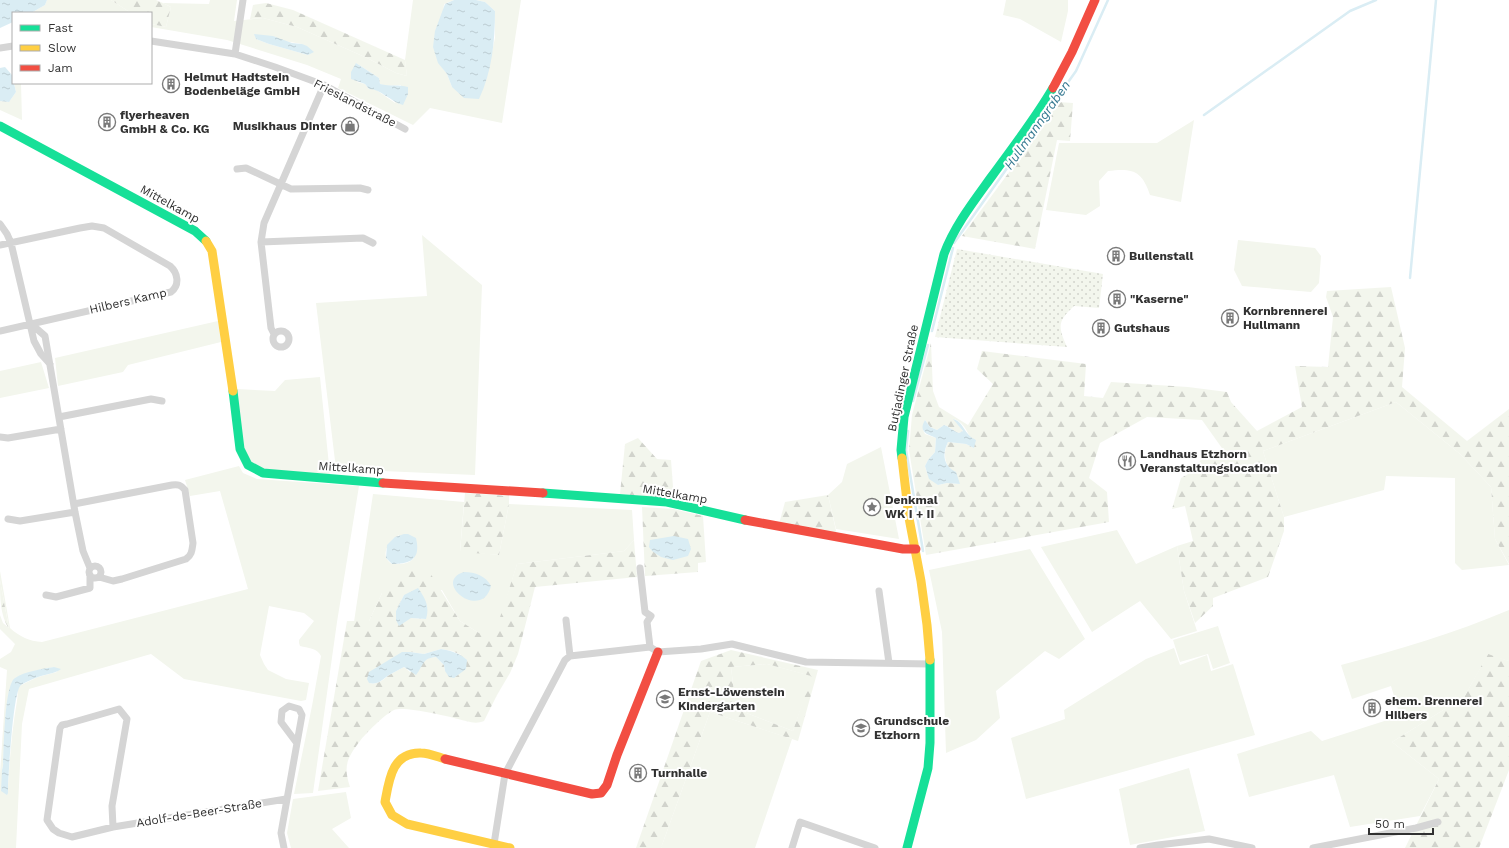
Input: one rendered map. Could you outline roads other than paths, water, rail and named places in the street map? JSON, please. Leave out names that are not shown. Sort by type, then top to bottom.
[{"type":"street","points":[[235,54],[243,0]]},
{"type":"street","name":"Butjadinger Straße","points":[[907,848],[928,768],[930,743],[930,664],[927,625],[916,549],[909,518],[901,450],[904,417],[944,254],[956,227],[1025,132],[1056,84],[1071,55],[1095,0]]},
{"type":"street","name":"Frieslandstraße","points":[[152,41],[235,54],[275,67],[324,85],[405,129]]},
{"type":"street","points":[[0,48],[12,46]]},
{"type":"street","points":[[274,334],[270,328],[261,242],[264,223],[324,85]]},
{"type":"street","name":"Mittelkamp","points":[[0,126],[195,231],[204,238],[212,251],[240,449],[248,465],[263,473],[667,502],[762,524],[903,549],[916,549]]},
{"type":"street","points":[[237,169],[246,168],[291,189],[360,188],[368,190]]},
{"type":"street","points":[[0,224],[11,243],[34,342],[40,354],[50,364]]},
{"type":"street","name":"Hilbers Kamp","points":[[11,243],[80,228],[98,226],[170,266],[174,270],[177,277],[176,286],[170,292],[29,324]]},
{"type":"street","points":[[261,242],[363,238],[372,243]]},
{"type":"street","points":[[0,245],[11,243]]},
{"type":"street","points":[[0,331],[29,324],[45,336],[61,429],[75,508],[83,551],[93,578],[99,577],[113,581],[122,579],[186,560],[192,551],[193,543],[185,490],[182,486],[177,484],[172,485],[75,508],[20,521],[8,519]]},
{"type":"street","points":[[59,416],[151,399],[162,402]]},
{"type":"street","points":[[0,437],[8,438],[61,429]]},
{"type":"street","points":[[46,595],[56,596],[90,588],[90,572],[96,565],[100,567],[101,573],[99,577]]},
{"type":"street","points":[[640,568],[645,612],[651,616],[647,622],[650,647]]},
{"type":"street","points":[[879,591],[889,662]]},
{"type":"street","points":[[566,620],[570,656]]},
{"type":"street","points":[[494,844],[505,774],[565,660],[570,656],[650,647],[658,652],[701,649],[732,644],[806,662],[889,662],[930,664]]},
{"type":"street","points":[[510,848],[407,824],[392,815],[385,802],[389,782],[395,765],[404,756],[421,753],[592,794],[601,793],[607,785],[617,755],[658,652]]},
{"type":"street","points":[[284,848],[281,834],[296,742],[302,715],[299,709],[289,706],[282,711],[281,722],[296,742]]},
{"type":"street","name":"Adolf-de-Beer-Straße","points":[[112,827],[112,806],[128,719],[119,709],[62,725],[60,728],[48,820],[53,829],[66,836],[72,837],[112,827],[286,799]]},
{"type":"street","points":[[792,848],[800,822],[875,848]]},
{"type":"street","points":[[1313,848],[1416,828],[1438,822]]},
{"type":"street","points":[[1140,848],[1209,839],[1252,848]]},
{"type":"water","points":[[0,0],[47,0],[45,5],[33,12],[12,12],[12,22],[0,28]]},
{"type":"water","points":[[454,0],[476,0],[485,2],[495,11],[490,67],[479,99],[464,98],[452,87],[447,74],[438,63],[433,47],[435,31],[445,4]]},
{"type":"water","points":[[254,34],[273,36],[292,43],[302,44],[314,52],[308,55],[269,44],[256,39]]},
{"type":"water","points":[[356,63],[379,78],[380,84],[408,87],[408,94],[403,105],[378,91],[369,89],[365,84],[351,79],[351,72]]},
{"type":"water","points":[[5,67],[12,75],[12,84],[14,84],[16,92],[9,102],[0,101],[0,68]]},
{"type":"water","points":[[953,419],[960,423],[969,435],[976,440],[974,448],[966,444],[948,442],[944,455],[946,463],[956,472],[960,484],[947,483],[938,485],[929,479],[925,466],[935,452],[936,438],[924,432],[922,427],[925,420],[930,427],[937,430],[944,425],[959,433],[963,431]]},
{"type":"water","points":[[408,534],[416,538],[416,555],[413,559],[404,563],[392,564],[386,558],[387,545],[395,537]]},
{"type":"water","points":[[674,536],[688,539],[691,549],[688,556],[673,560],[661,557],[649,547],[650,540]]},
{"type":"water","points":[[464,572],[483,577],[489,583],[491,586],[486,596],[478,600],[470,600],[462,596],[456,590],[453,583],[455,577]]},
{"type":"water","points":[[418,588],[426,602],[426,619],[411,618],[399,626],[396,620],[396,611],[404,595]]},
{"type":"water","points":[[441,649],[455,653],[467,660],[466,669],[454,678],[449,677],[445,671],[444,665],[436,657],[426,660],[416,675],[404,667],[377,683],[369,683],[367,679],[369,672],[402,652],[424,654]]},
{"type":"water","points":[[54,667],[61,669],[27,682],[21,685],[18,690],[12,732],[7,795],[1,791],[5,719],[11,683],[15,678],[24,674]]},
{"type":"waterway","name":"Hullmanngraben","points":[[954,243],[1076,71],[1108,0]]},
{"type":"waterway","points":[[1204,115],[1350,11],[1376,0]]},
{"type":"waterway","points":[[1410,278],[1436,0]]},
{"type":"waterway","name":"Hullmanngraben","points":[[932,331],[953,248]]},
{"type":"waterway","name":"Hullmanngraben","points":[[913,401],[928,345]]},
{"type":"waterway","name":"Hullmanngraben","points":[[908,431],[906,450],[923,551]]},
{"type":"place","name":"Helmut Hadtstein Bodenbeläge GmbH","points":[[171,84]]},
{"type":"place","name":"flyerheaven GmbH & Co. KG","points":[[107,122]]},
{"type":"place","name":"Musikhaus Dinter","points":[[350,126]]},
{"type":"place","name":"Bullenstall","points":[[1116,256]]},
{"type":"place","name":"\"Kaserne\"","points":[[1117,299]]},
{"type":"place","name":"Kornbrennerei Hullmann","points":[[1230,318]]},
{"type":"place","name":"Gutshaus","points":[[1101,328]]},
{"type":"place","name":"Landhaus Etzhorn Veranstaltungslocation","points":[[1127,461]]},
{"type":"place","name":"Denkmal WK I + II","points":[[872,507]]},
{"type":"place","name":"Ernst-Löwenstein Kindergarten","points":[[665,699]]},
{"type":"place","name":"ehem. Brennerei Hilbers","points":[[1372,708]]},
{"type":"place","name":"Grundschule Etzhorn","points":[[861,728]]},
{"type":"place","name":"Turnhalle","points":[[638,773]]}]
